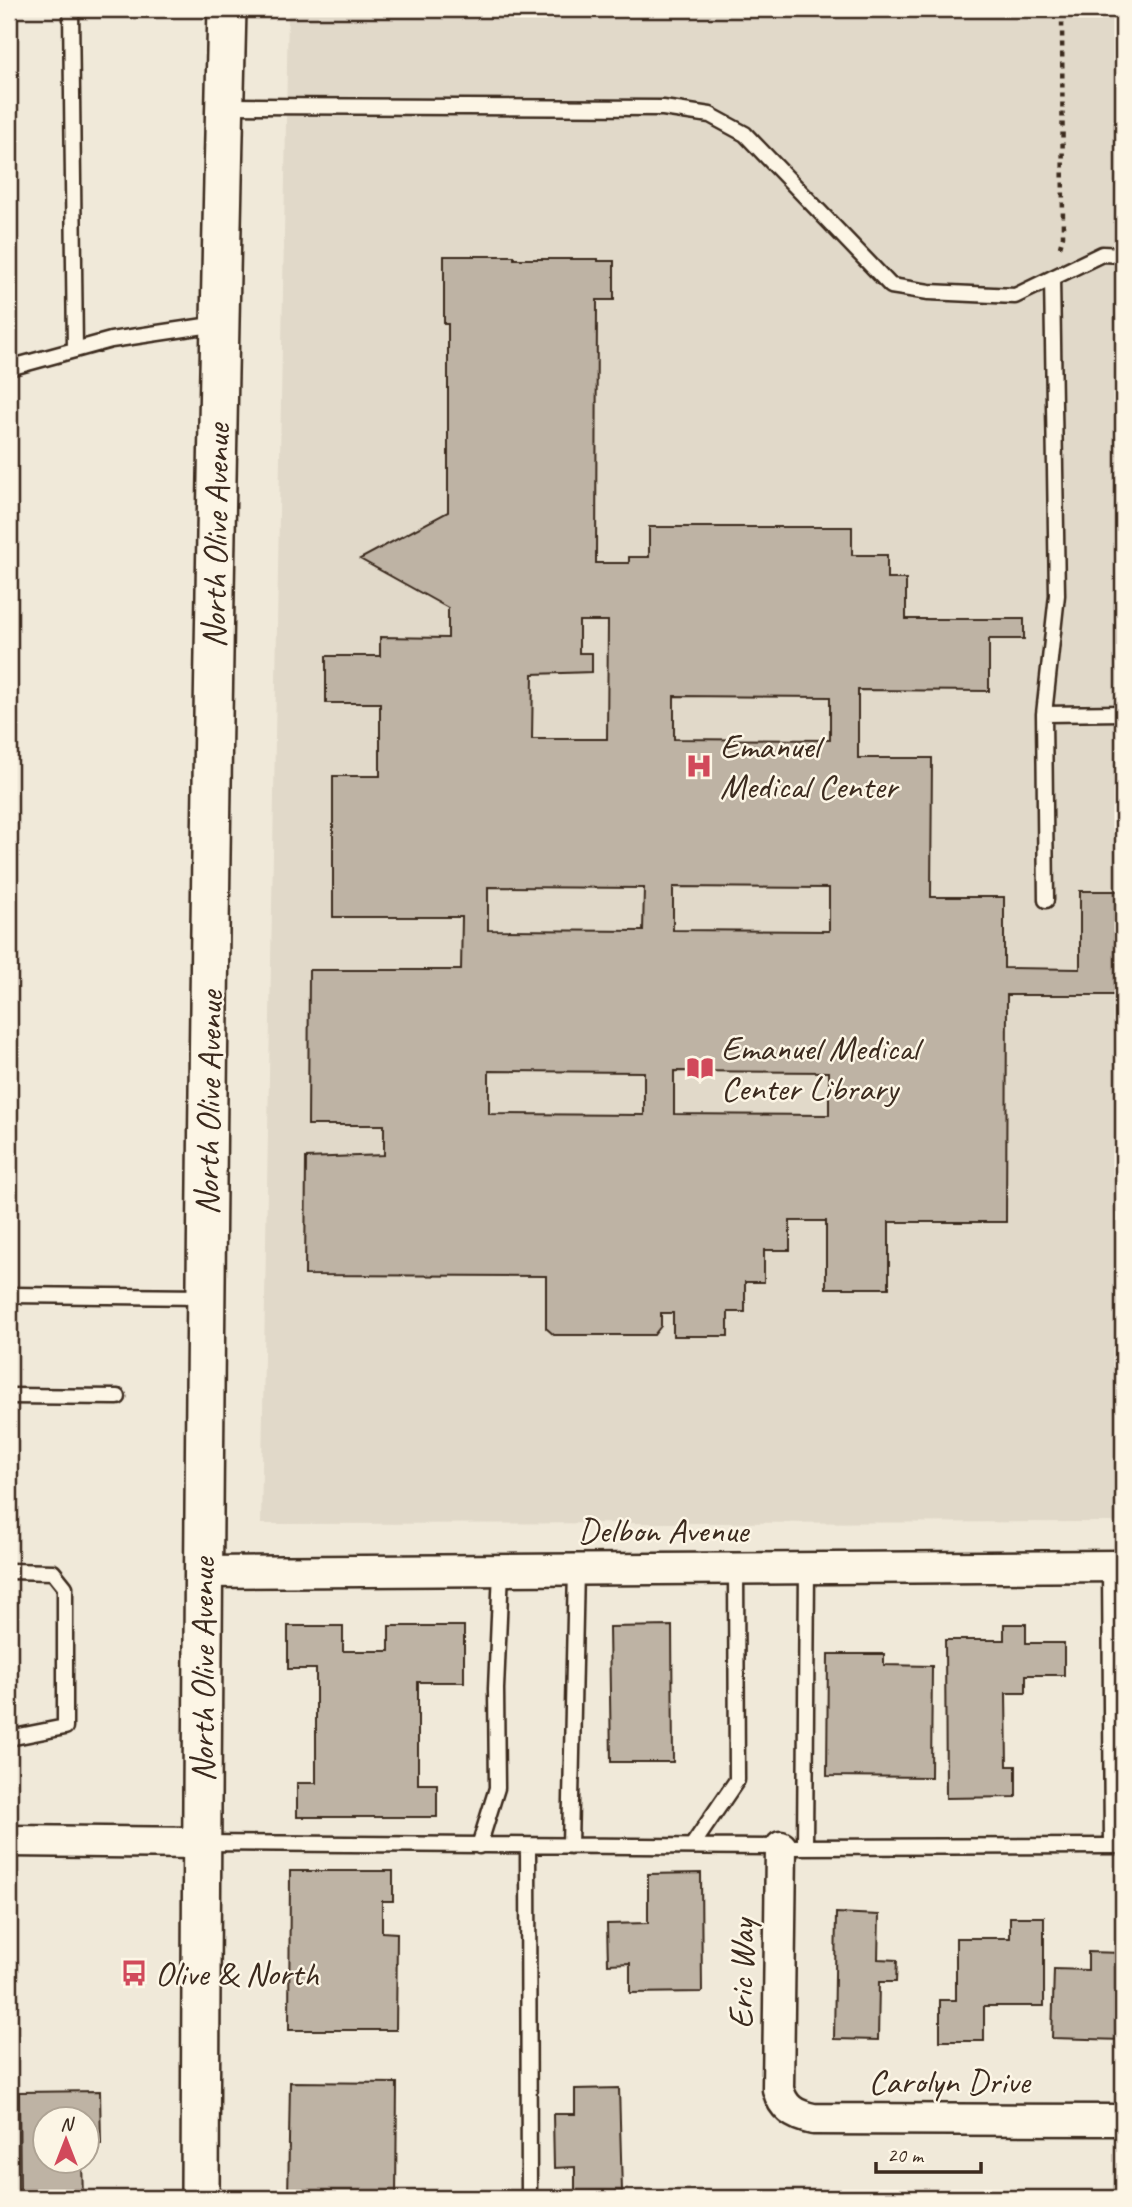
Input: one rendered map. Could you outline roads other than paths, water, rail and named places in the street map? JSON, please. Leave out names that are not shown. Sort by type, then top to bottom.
[{"type":"street","name":"North Olive Avenue","points":[[200,2198],[213,600],[227,9]]},
{"type":"street","name":"Delbon Avenue","points":[[203,1572],[1117,1566]]},
{"type":"street","points":[[9,1841],[201,1843]]},
{"type":"street","name":"Eric Way","points":[[781,2101],[778,2089],[793,1847]]},
{"type":"street","name":"Carolyn Drive","points":[[781,2101],[800,2116],[813,2119],[1123,2120]]},
{"type":"lane","points":[[71,9],[75,350]]},
{"type":"lane","points":[[225,106],[663,108],[710,116],[745,134],[891,286],[929,292],[1015,296],[1102,254],[1123,255]]},
{"type":"lane","points":[[1046,900],[1045,714],[1057,595],[1052,278]]},
{"type":"lane","points":[[9,368],[111,340],[219,323]]},
{"type":"lane","points":[[1045,714],[1123,713]]},
{"type":"lane","points":[[9,1295],[206,1297]]},
{"type":"lane","points":[[9,1396],[118,1397]]},
{"type":"lane","points":[[201,1843],[1117,1846],[1117,1566]]},
{"type":"lane","points":[[692,1846],[737,1780],[736,1568]]},
{"type":"lane","points":[[793,1847],[807,1568]]},
{"type":"lane","points":[[570,1846],[576,1569]]},
{"type":"lane","points":[[479,1846],[497,1788],[496,1689],[500,1570]]},
{"type":"lane","points":[[9,1571],[53,1572],[65,1587],[65,1727],[9,1738]]},
{"type":"lane","points":[[528,1846],[529,2198]]},
{"type":"place","name":"Emanuel Medical Center","points":[[699,766]]},
{"type":"place","name":"Emanuel Medical Center Library","points":[[700,1068]]},
{"type":"place","name":"Olive & North","points":[[134,1973]]}]
